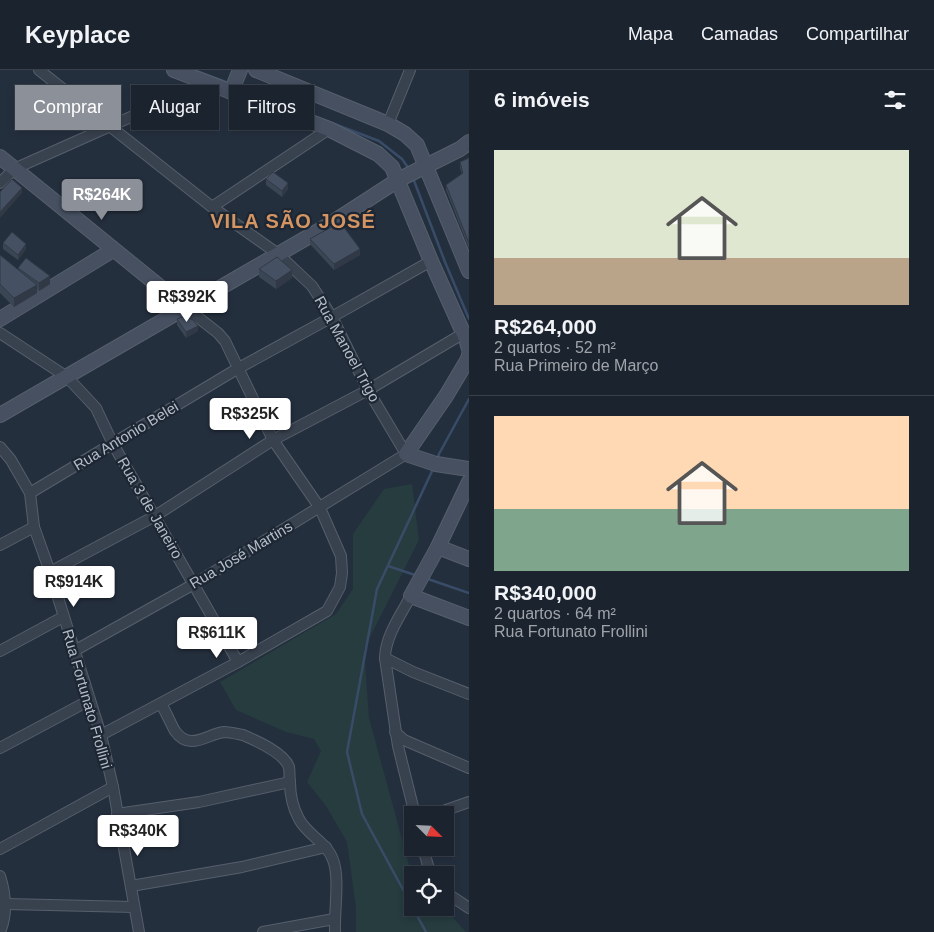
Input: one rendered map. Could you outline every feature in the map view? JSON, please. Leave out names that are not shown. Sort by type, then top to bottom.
[{"type":"street","name":"Rua Manoel Trigo","points":[[39,70],[57,85]]},
{"type":"street","points":[[256,70],[388,124],[405,134],[417,145],[413,173],[431,261],[466,332],[469,349]]},
{"type":"street","points":[[388,124],[410,70]]},
{"type":"street","points":[[235,85],[240,71]]},
{"type":"street","points":[[178,72],[207,83],[229,88]]},
{"type":"street","points":[[178,72],[181,85]]},
{"type":"street","points":[[202,85],[207,83]]},
{"type":"street","points":[[314,123],[378,154],[392,167],[413,173],[469,271]]},
{"type":"street","points":[[212,207],[329,129]]},
{"type":"street","points":[[0,183],[14,169],[102,130]]},
{"type":"street","name":"Rua Manoel Trigo","points":[[113,130],[212,207],[278,254],[312,286],[332,317],[368,390],[412,456]]},
{"type":"street","points":[[0,415],[327,226],[413,173],[460,149],[469,142]]},
{"type":"street","points":[[0,157],[218,333],[224,341],[273,440],[320,508],[341,556],[342,573],[340,587],[327,611],[238,662],[101,735]]},
{"type":"street","points":[[0,319],[113,250]]},
{"type":"street","name":"Rua Antonio Belei","points":[[30,493],[237,368],[431,261]]},
{"type":"street","points":[[50,572],[155,516],[273,440],[368,390],[466,332]]},
{"type":"street","name":"Rua 3 de Janeiro","points":[[0,333],[67,377],[96,408],[113,444],[238,662]]},
{"type":"street","points":[[469,355],[412,456],[436,464],[469,469]]},
{"type":"street","name":"Rua Fortunato Frollini","points":[[0,447],[11,460],[30,493],[34,527],[101,735],[113,787],[139,932]]},
{"type":"street","name":"Rua José Martins","points":[[74,651],[194,584],[320,508],[412,456]]},
{"type":"street","points":[[413,806],[395,732],[385,650],[389,637],[438,547],[469,482]]},
{"type":"street","points":[[0,545],[34,527]]},
{"type":"street","points":[[438,547],[469,559]]},
{"type":"street","points":[[411,596],[469,618]]},
{"type":"street","points":[[0,651],[63,617]]},
{"type":"street","points":[[385,658],[413,672],[469,694]]},
{"type":"street","points":[[0,748],[90,700]]},
{"type":"street","points":[[161,704],[176,731],[188,740],[203,740],[224,732],[241,734],[285,758],[290,769],[293,804],[298,818],[305,828],[326,847],[333,859],[336,872],[335,932]]},
{"type":"street","points":[[395,732],[404,740],[469,768]]},
{"type":"street","points":[[117,814],[199,802],[290,782]]},
{"type":"street","points":[[0,849],[113,787]]},
{"type":"street","points":[[454,807],[469,802]]},
{"type":"street","points":[[131,886],[242,867],[326,847]]},
{"type":"street","points":[[0,876],[6,904],[4,922],[0,932]]},
{"type":"street","points":[[454,898],[469,908]]},
{"type":"street","points":[[6,904],[134,907]]},
{"type":"street","points":[[264,932],[334,919]]},
{"type":"green space","points":[[412,484],[419,540],[364,649],[369,718],[404,846],[404,856],[407,856],[409,866],[404,866],[404,916],[451,916],[466,932],[356,932],[356,908],[347,842],[326,806],[307,782],[321,751],[314,739],[286,732],[236,710],[220,682],[336,614],[353,589],[353,534],[384,489]]},
{"type":"building","points":[[469,158],[469,243],[446,185],[463,173],[460,162]]},
{"type":"building","points":[[273,172],[288,183],[282,191],[266,179]]},
{"type":"building","points":[[12,179],[22,188],[0,212],[0,192]]},
{"type":"building","points":[[340,222],[360,249],[334,264],[310,239]]},
{"type":"building","points":[[12,232],[26,244],[18,255],[3,243]]},
{"type":"building","points":[[0,255],[37,285],[14,298],[0,284]]},
{"type":"building","points":[[277,257],[292,270],[276,281],[259,269]]},
{"type":"building","points":[[26,258],[50,276],[39,283],[18,268]]},
{"type":"building","points":[[185,316],[193,320],[198,326],[186,332],[177,319]]},
{"type":"waterway","points":[[194,70],[231,84]]},
{"type":"waterway","points":[[314,116],[379,141],[402,159],[409,169]]},
{"type":"waterway","points":[[413,178],[469,319]]},
{"type":"waterway","points":[[438,457],[469,399]]},
{"type":"waterway","points":[[426,932],[362,814],[347,752],[377,589],[433,469]]},
{"type":"waterway","points":[[388,566],[418,576]]},
{"type":"waterway","points":[[425,578],[469,593]]},
{"type":"district","name":"VILA SÃO JOSÉ","points":[[293,221]]}]
